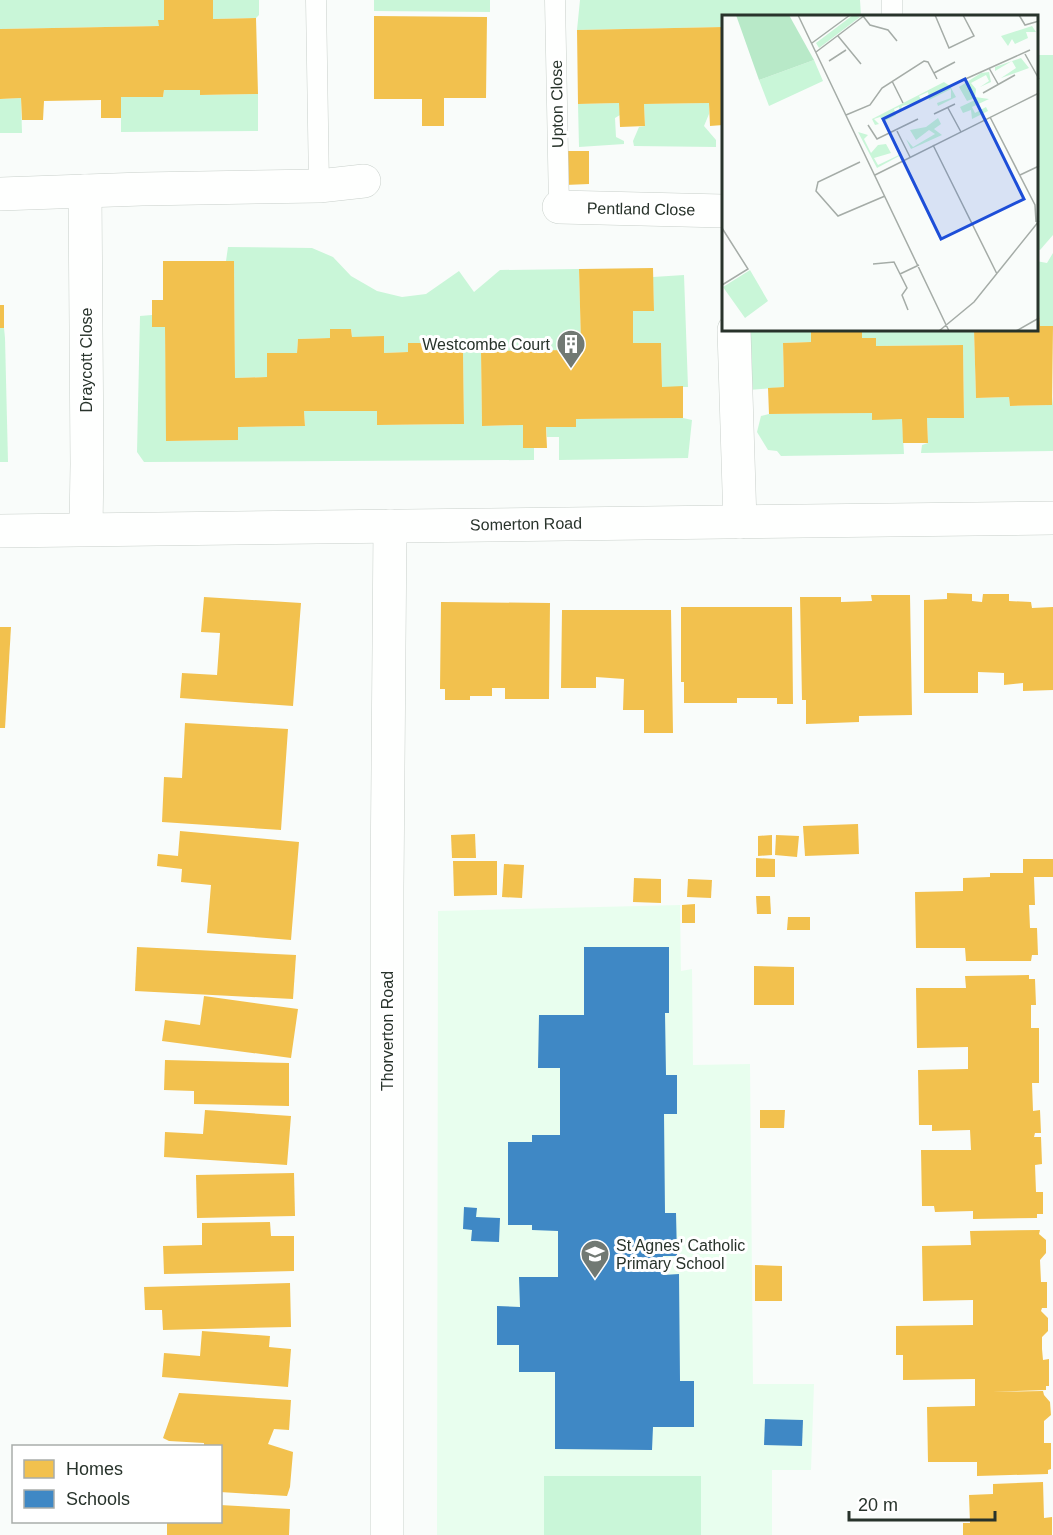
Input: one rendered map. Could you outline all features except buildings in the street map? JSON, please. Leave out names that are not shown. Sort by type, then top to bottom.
[{"type":"street","points":[[0,194],[319,186],[364,181]]},
{"type":"street","name":"Draycott Close","points":[[85,191],[86,530]]},
{"type":"street","name":"Pentland Close","points":[[559,207],[722,211]]},
{"type":"street","points":[[734,332],[740,522]]},
{"type":"street","name":"Somerton Road","points":[[0,531],[1053,518]]},
{"type":"street","name":"Thorverton Road","points":[[387,1535],[387,888],[390,526]]},
{"type":"lane","points":[[316,0],[319,186]]},
{"type":"lane","name":"Upton Close","points":[[555,0],[559,207]]},
{"type":"shaded area","name":"St Agnes' Catholic Primary School","points":[[680,905],[681,971],[692,969],[693,1065],[750,1064],[753,1384],[814,1384],[811,1470],[772,1470],[772,1535],[437,1535],[438,911]]},
{"type":"green space","points":[[0,0],[164,0],[164,20],[159,20],[159,26],[0,29]]},
{"type":"green space","points":[[213,0],[259,0],[259,15],[256,18],[213,19]]},
{"type":"green space","points":[[374,0],[490,0],[490,12],[374,11]]},
{"type":"green space","points":[[580,0],[860,0],[861,15],[722,15],[722,27],[577,30]]},
{"type":"green space","points":[[1038,55],[1053,55],[1053,235],[1038,250]]},
{"type":"green space","points":[[164,90],[200,90],[200,95],[258,94],[258,131],[121,132],[121,97],[163,97]]},
{"type":"green space","points":[[21,98],[22,133],[0,133],[0,99]]},
{"type":"green space","points":[[619,103],[620,115],[615,118],[616,137],[624,141],[624,144],[579,147],[578,104]]},
{"type":"green space","points":[[709,103],[709,114],[704,126],[716,140],[716,147],[634,146],[633,141],[639,127],[645,126],[644,104]]},
{"type":"green space","points":[[228,247],[312,248],[333,257],[351,276],[377,291],[402,297],[426,294],[459,271],[474,292],[500,270],[579,269],[581,344],[570,344],[570,350],[481,352],[482,426],[523,425],[523,447],[534,448],[534,460],[144,462],[137,452],[140,316],[152,315],[152,327],[165,327],[167,441],[237,440],[238,427],[305,426],[304,411],[377,411],[377,425],[464,424],[463,352],[432,352],[432,343],[408,343],[408,352],[384,353],[352,337],[351,329],[331,329],[330,338],[298,339],[297,353],[267,353],[267,377],[235,378],[234,261],[226,261]]},
{"type":"green space","points":[[1053,253],[1053,326],[1040,326],[1038,261],[1047,263]]},
{"type":"green space","points":[[684,275],[688,387],[662,387],[661,343],[633,343],[633,311],[654,311],[653,277]]},
{"type":"green space","points":[[0,328],[4,328],[5,338],[8,462],[0,462]]},
{"type":"green space","points":[[748,332],[811,332],[811,342],[783,343],[784,387],[749,390]]},
{"type":"green space","points":[[862,332],[974,332],[976,398],[1009,397],[1010,406],[1052,405],[1053,397],[1053,451],[921,453],[922,445],[928,443],[927,418],[964,417],[963,345],[876,346],[876,338],[862,338]]},
{"type":"green space","points":[[872,413],[902,419],[904,454],[781,456],[777,451],[768,450],[757,432],[761,416],[769,414]]},
{"type":"green space","points":[[683,418],[692,420],[688,458],[559,460],[559,437],[547,437],[546,427],[575,427],[576,419]]},
{"type":"green space","points":[[544,1476],[701,1476],[701,1535],[544,1535]]},
{"type":"place","name":"Westcombe Court","points":[[571,370]]},
{"type":"place","name":"St Agnes' Catholic Primary School","points":[[595,1280]]}]
